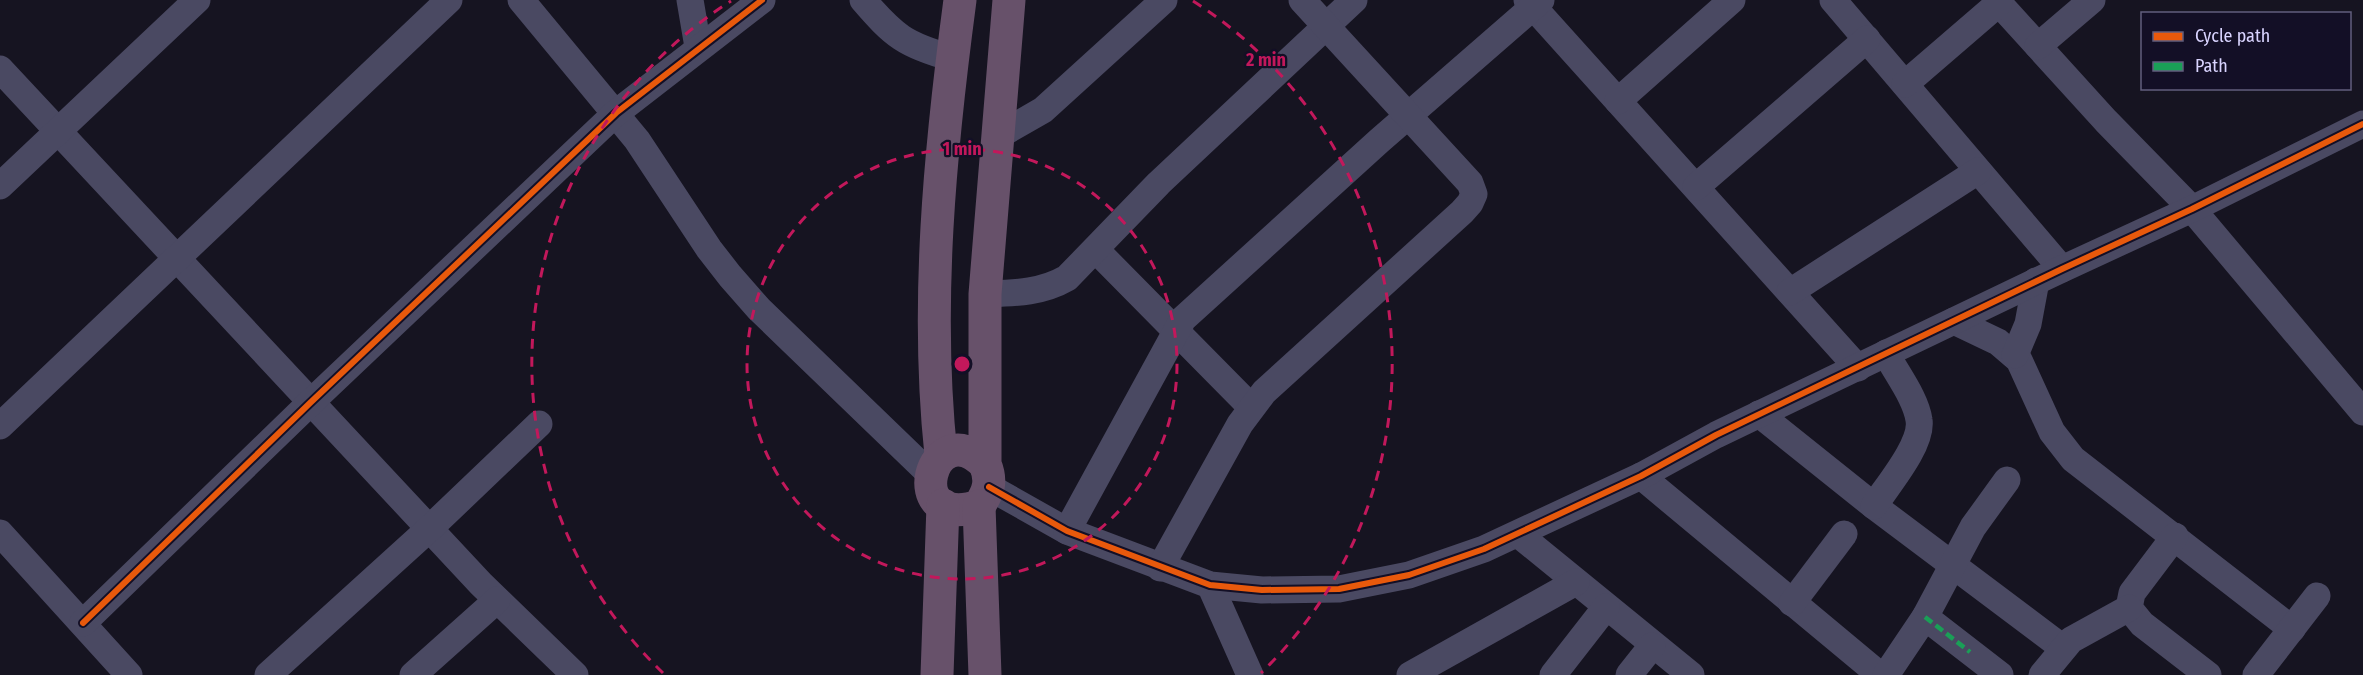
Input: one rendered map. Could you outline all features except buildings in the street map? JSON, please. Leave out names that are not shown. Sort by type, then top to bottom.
[{"type":"highway","points":[[960,0],[952,58],[937,243],[934,305],[936,465],[930,486],[934,497],[942,505],[953,510],[984,486]]},
{"type":"highway","points":[[985,675],[985,294],[996,137],[1009,0]]},
{"type":"highway","points":[[936,465],[954,451],[966,451],[976,456],[984,486]]},
{"type":"highway","points":[[938,675],[942,505]]},
{"type":"street","points":[[0,186],[197,0]]},
{"type":"street","points":[[0,426],[449,0]]},
{"type":"street","points":[[521,0],[616,113],[730,276],[759,309],[902,445],[936,465]]},
{"type":"street","points":[[690,0],[698,47]]},
{"type":"street","points":[[83,623],[310,403],[616,113],[698,47],[762,0]]},
{"type":"street","points":[[863,0],[890,32],[910,44],[952,58]]},
{"type":"street","points":[[996,137],[1043,110],[1164,0]]},
{"type":"street","points":[[1161,568],[1251,407],[1284,372],[1470,203],[1474,194],[1470,183],[1410,115],[1302,0]]},
{"type":"street","points":[[985,294],[1050,288],[1067,278],[1166,176],[1354,0]]},
{"type":"street","points":[[1618,101],[1732,0]]},
{"type":"street","points":[[1833,0],[2062,269]]},
{"type":"street","points":[[2038,46],[2092,0]]},
{"type":"street","points":[[1067,531],[1176,330],[1196,305],[1534,2],[1618,101],[1858,368]]},
{"type":"street","points":[[1905,84],[1998,2],[2106,122],[2192,209],[2363,412]]},
{"type":"street","points":[[1696,187],[1867,39]]},
{"type":"street","points":[[0,69],[310,403],[497,600],[571,674]]},
{"type":"street","points":[[984,486],[1067,531],[1210,585],[1301,590],[1339,589],[1373,584],[1448,563],[1518,534],[1641,476],[1759,414],[2192,209],[2363,124]]},
{"type":"street","points":[[1790,292],[1978,171]]},
{"type":"street","points":[[1096,250],[1251,407]]},
{"type":"street","points":[[2015,355],[2028,324],[2036,281]]},
{"type":"street","points":[[1954,321],[1998,342],[2015,355],[2024,369],[2052,432],[2062,446],[2086,469],[2292,629]]},
{"type":"street","points":[[1874,506],[1913,446],[1920,421],[1886,353]]},
{"type":"street","points":[[1759,414],[1874,506],[2063,648]]},
{"type":"street","points":[[268,675],[429,529],[539,424]]},
{"type":"street","points":[[1641,476],[1880,675]]},
{"type":"street","points":[[1886,675],[1925,617],[1973,527],[2007,480]]},
{"type":"street","points":[[0,533],[129,675]]},
{"type":"street","points":[[1518,534],[1652,646],[1691,675]]},
{"type":"street","points":[[1792,603],[1844,534]]},
{"type":"street","points":[[2129,608],[2132,593],[2175,536]]},
{"type":"street","points":[[1410,675],[1576,582]]},
{"type":"street","points":[[1210,585],[1250,675]]},
{"type":"street","points":[[2256,675],[2317,596]]},
{"type":"street","points":[[413,675],[497,600]]},
{"type":"street","points":[[1553,675],[1606,607]]},
{"type":"street","points":[[2042,675],[2063,648],[2086,630],[2129,608]]},
{"type":"street","points":[[2129,608],[2142,624],[2194,671]]},
{"type":"street","points":[[1925,617],[2000,675]]},
{"type":"street","points":[[1629,675],[1652,646]]},
{"type":"marked path","points":[[1925,617],[1970,652]]},
{"type":"cycle path","points":[[83,623],[310,403],[616,113],[762,0]]},
{"type":"cycle path","points":[[989,487],[1067,531],[1210,585],[1262,590],[1339,589],[1409,575],[1484,549],[1641,476],[1716,435],[2192,209],[2363,124]]}]
